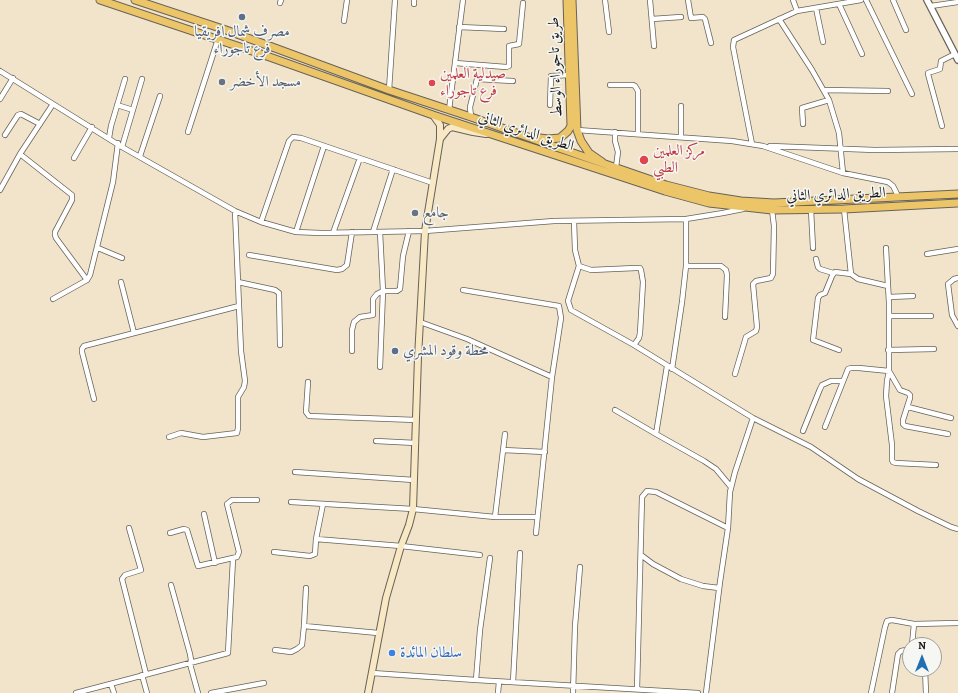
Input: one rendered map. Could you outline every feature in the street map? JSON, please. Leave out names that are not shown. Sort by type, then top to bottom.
[{"type":"main road","name":"الطريق الدائري الثاني","points":[[100,0],[251,50],[433,115],[666,191],[709,203],[772,210],[844,209],[958,203]]},
{"type":"main road","name":"الطريق الدائري الثاني","points":[[135,0],[256,41],[389,90],[471,116],[522,135],[685,190],[709,196],[742,201],[774,203],[958,194]]},
{"type":"main road","name":"طريق تاجوراء الوسط","points":[[522,135],[555,139],[563,136],[571,126],[567,0]]},
{"type":"main road","name":"طريق تاجوراء الوسط","points":[[572,0],[577,130],[585,148],[589,153],[604,163]]},
{"type":"main road","points":[[251,50],[256,46],[256,41]]},
{"type":"main road","points":[[275,59],[275,54],[279,50]]},
{"type":"main road","points":[[368,693],[378,633],[386,598],[413,509],[425,231],[440,139],[440,125],[433,115]]},
{"type":"main road","points":[[440,139],[448,129],[452,127],[477,133],[492,134]]},
{"type":"street","points":[[344,21],[347,0]]},
{"type":"street","points":[[389,90],[395,0]]},
{"type":"street","points":[[449,110],[462,0]]},
{"type":"street","points":[[605,0],[608,32]]},
{"type":"street","points":[[650,0],[654,46]]},
{"type":"street","points":[[688,0],[691,18],[703,17],[705,19],[711,43]]},
{"type":"street","points":[[793,0],[797,11]]},
{"type":"street","points":[[752,144],[733,43],[737,38],[797,11],[861,0]]},
{"type":"street","points":[[866,0],[912,94]]},
{"type":"street","points":[[893,0],[906,30]]},
{"type":"street","points":[[927,0],[958,60]]},
{"type":"street","points":[[931,6],[958,2]]},
{"type":"street","points":[[455,63],[509,66],[510,46],[519,44],[523,3]]},
{"type":"street","points":[[838,4],[862,54]]},
{"type":"street","points":[[816,8],[823,42]]},
{"type":"street","points":[[652,19],[681,17]]},
{"type":"street","points":[[779,19],[829,100],[839,134],[843,173]]},
{"type":"street","points":[[459,27],[504,29]]},
{"type":"street","points":[[188,132],[218,40]]},
{"type":"street","points":[[942,126],[928,74],[940,69],[941,61],[955,54]]},
{"type":"street","points":[[0,71],[118,143],[122,147],[235,210],[261,222],[296,232],[333,233],[425,231],[554,221],[686,219],[723,214],[744,208]]},
{"type":"street","points":[[550,105],[552,76],[569,75]]},
{"type":"street","points":[[0,99],[13,78]]},
{"type":"street","points":[[109,138],[125,79]]},
{"type":"street","points":[[122,147],[142,79]]},
{"type":"street","points":[[471,116],[470,107],[477,79],[513,80]]},
{"type":"street","points":[[610,85],[633,85],[637,88],[638,134]]},
{"type":"street","points":[[824,90],[888,91]]},
{"type":"street","points":[[140,156],[160,96]]},
{"type":"street","points":[[803,124],[802,108],[829,100]]},
{"type":"street","points":[[0,190],[20,154],[53,104]]},
{"type":"street","points":[[117,105],[133,110]]},
{"type":"street","points":[[681,106],[682,137]]},
{"type":"street","points":[[5,135],[18,115],[21,114],[40,124]]},
{"type":"street","points":[[74,158],[92,127]]},
{"type":"street","points":[[577,130],[732,141],[763,146],[876,150],[958,149]]},
{"type":"street","points":[[614,132],[618,152],[616,167]]},
{"type":"street","points":[[261,222],[291,138],[295,136],[433,183]]},
{"type":"street","points":[[54,298],[87,280],[90,275],[98,248],[113,182],[118,143]]},
{"type":"street","points":[[296,232],[324,146]]},
{"type":"street","points":[[763,146],[843,173],[888,182],[893,186],[898,196]]},
{"type":"street","points":[[20,154],[72,195],[72,200],[55,232],[55,235],[87,280]]},
{"type":"street","points":[[333,233],[360,158]]},
{"type":"street","points":[[372,232],[393,169]]},
{"type":"street","points":[[844,209],[851,274]]},
{"type":"street","points":[[168,437],[181,433],[203,437],[237,433],[238,397],[244,387],[245,381],[241,351],[235,210]]},
{"type":"street","points":[[735,374],[746,336],[756,331],[757,327],[754,284],[756,281],[771,278],[773,274],[774,226],[772,210]]},
{"type":"street","points":[[811,210],[812,248]]},
{"type":"street","points":[[656,434],[682,302],[686,266],[686,219]]},
{"type":"street","points":[[574,221],[575,250],[579,266],[568,301],[570,310],[634,345],[753,418],[811,447],[858,480],[946,525],[958,529]]},
{"type":"street","points":[[352,351],[352,330],[354,322],[360,317],[373,315],[373,299],[376,294],[383,291],[400,290],[403,256],[409,231]]},
{"type":"street","points":[[248,255],[337,270],[342,269],[347,265],[352,232]]},
{"type":"street","points":[[380,232],[383,291],[380,367]]},
{"type":"street","points":[[98,248],[122,258]]},
{"type":"street","points":[[886,248],[889,297],[889,371],[886,396],[892,445],[892,460],[896,463],[936,465]]},
{"type":"street","points":[[927,254],[958,249]]},
{"type":"street","points":[[816,259],[820,269],[833,273],[838,272],[851,274],[858,279],[888,286]]},
{"type":"street","points":[[579,266],[591,270],[640,268],[643,282],[640,333],[634,345]]},
{"type":"street","points":[[686,266],[721,266],[726,270],[725,317]]},
{"type":"street","points":[[833,273],[825,294],[818,298],[813,338],[815,342],[829,345],[839,350]]},
{"type":"street","points":[[958,278],[954,278],[948,284],[952,315],[958,326]]},
{"type":"street","points":[[121,282],[134,333]]},
{"type":"street","points":[[238,282],[275,290],[279,293],[280,345]]},
{"type":"street","points":[[463,290],[560,306],[561,318],[552,377],[545,452],[536,517],[536,533]]},
{"type":"street","points":[[889,297],[913,296]]},
{"type":"street","points":[[94,399],[82,348],[239,306]]},
{"type":"street","points":[[889,316],[931,316]]},
{"type":"street","points":[[420,322],[467,339],[552,377]]},
{"type":"street","points":[[888,350],[934,349]]},
{"type":"street","points":[[825,427],[843,381],[847,372],[851,368],[889,371]]},
{"type":"street","points":[[889,371],[900,390],[910,395],[908,407],[903,420],[905,426],[948,434]]},
{"type":"street","points":[[803,431],[822,386],[831,381],[843,381]]},
{"type":"street","points":[[308,382],[306,412],[310,416],[416,420]]},
{"type":"street","points":[[908,407],[951,418]]},
{"type":"street","points":[[615,410],[704,461],[722,474],[731,487]]},
{"type":"street","points":[[706,693],[728,528],[731,487],[753,418]]},
{"type":"street","points":[[495,517],[505,434]]},
{"type":"street","points":[[376,441],[416,443]]},
{"type":"street","points":[[503,450],[545,452]]},
{"type":"street","points":[[295,472],[414,480]]},
{"type":"street","points":[[637,689],[642,497],[647,491],[656,492],[728,528]]},
{"type":"street","points":[[170,533],[184,529],[187,530],[198,566],[232,559],[237,557],[239,554],[227,504],[232,500],[257,500]]},
{"type":"street","points":[[291,502],[413,509],[495,517],[536,517]]},
{"type":"street","points":[[274,552],[313,556],[315,554],[316,539],[323,504]]},
{"type":"street","points":[[204,514],[215,563]]},
{"type":"street","points":[[129,528],[141,570],[125,575],[122,579],[147,693]]},
{"type":"street","points":[[316,539],[401,546],[480,555]]},
{"type":"street","points":[[513,682],[520,553]]},
{"type":"street","points":[[641,555],[681,579],[696,584],[719,588]]},
{"type":"street","points":[[476,680],[480,630],[490,558]]},
{"type":"street","points":[[76,693],[227,654],[229,652],[232,559]]},
{"type":"street","points":[[573,693],[575,626],[580,567]]},
{"type":"street","points":[[171,585],[190,654],[190,664],[198,693]]},
{"type":"street","points":[[276,650],[291,652],[300,647],[304,626],[306,588]]},
{"type":"street","points":[[871,693],[887,621],[892,620],[914,624],[958,623]]},
{"type":"street","points":[[913,637],[914,624]]},
{"type":"street","points":[[304,626],[378,633]]},
{"type":"street","points":[[892,693],[898,654],[902,651]]},
{"type":"street","points":[[372,673],[499,682],[698,693]]},
{"type":"street","points":[[925,677],[926,693]]},
{"type":"street","points":[[498,693],[499,682]]},
{"type":"street","points":[[210,693],[264,683]]},
{"type":"street","points":[[111,684],[114,693]]},
{"type":"place","name":"مصرف شمال افريقيا فرع تاجوراء","points":[[242,17]]},
{"type":"place","name":"مسجد الأخضر","points":[[222,82]]},
{"type":"place","name":"صيدلية العلمين فرع تاجوراء","points":[[432,83]]},
{"type":"place","name":"مركز العلمين الطبي","points":[[644,160]]},
{"type":"place","name":"جامع","points":[[415,213]]},
{"type":"place","name":"محطة وقود المشري","points":[[395,351]]},
{"type":"place","name":"سلطان المائدة","points":[[392,653]]}]
